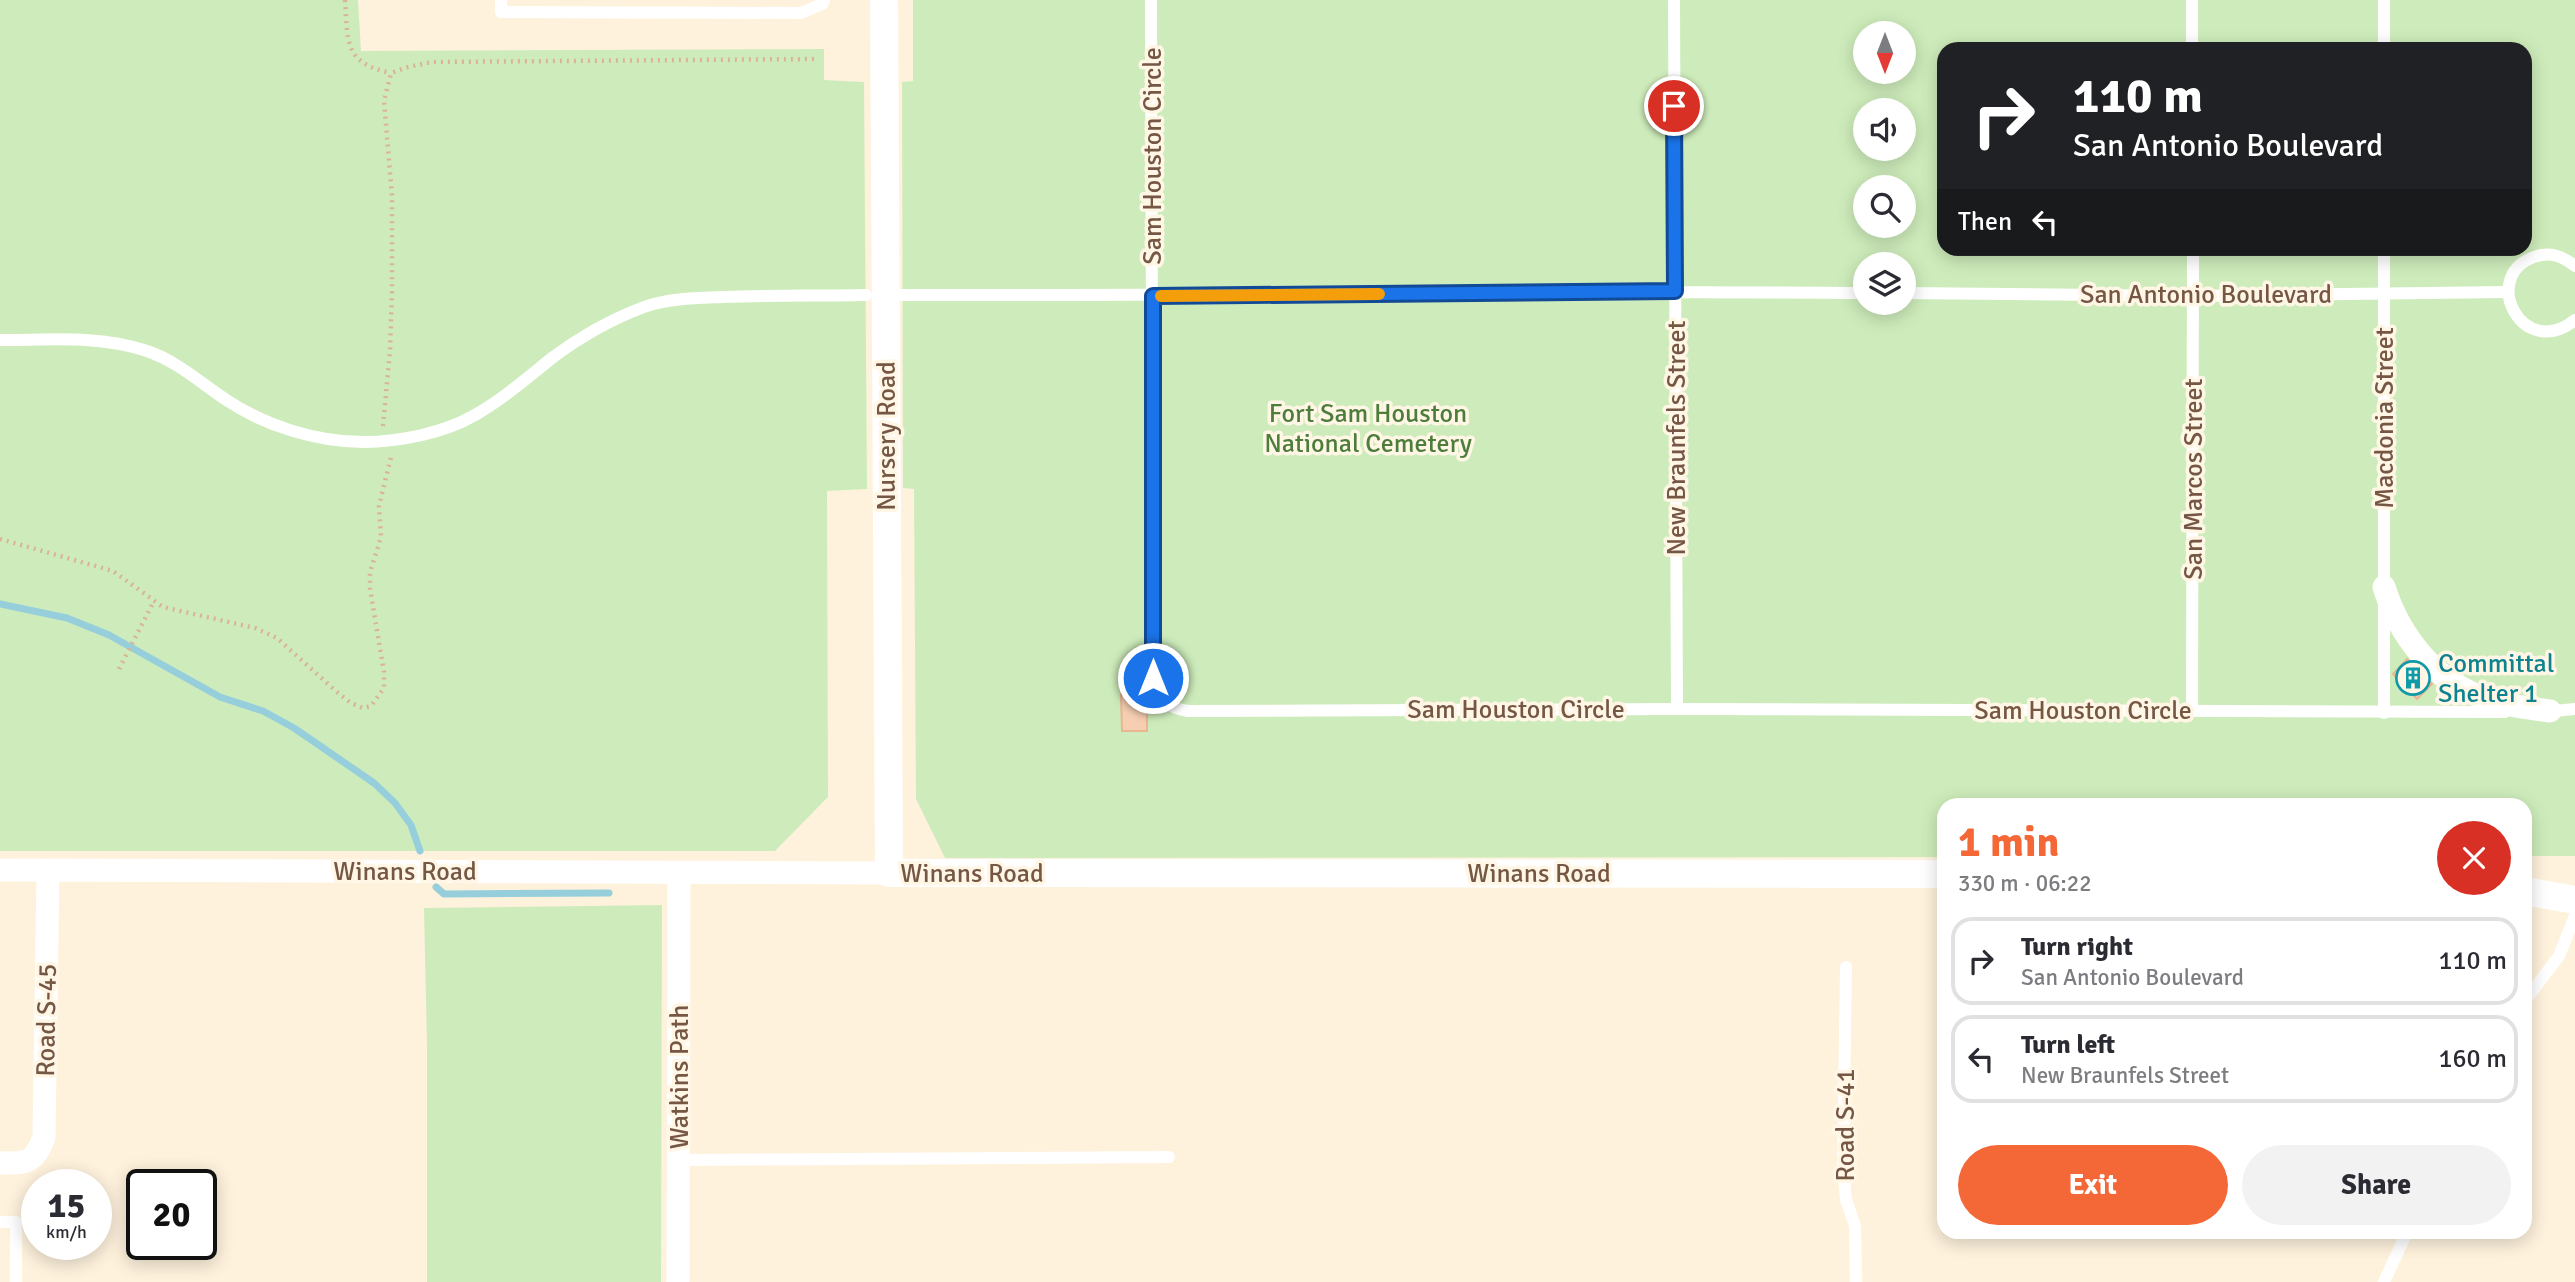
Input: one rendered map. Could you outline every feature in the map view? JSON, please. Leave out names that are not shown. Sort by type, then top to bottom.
[{"type":"street","name":"Nursery Road","points":[[884,0],[889,873]]},
{"type":"street","name":"Macdonia Street","points":[[2384,587],[2404,634],[2433,666],[2448,678],[2481,697],[2550,712]]},
{"type":"street","name":"Winans Road","points":[[0,870],[1937,874]]},
{"type":"street","name":"Road S-45","points":[[0,1164],[25,1163],[38,1154],[44,1137],[48,870]]},
{"type":"street","name":"Watkins Path","points":[[678,1282],[679,873]]},
{"type":"street","points":[[2532,892],[2575,901]]},
{"type":"lane","points":[[501,0],[501,12],[644,7],[801,13],[822,4],[824,0]]},
{"type":"lane","name":"Sam Houston Circle","points":[[1151,0],[1153,678],[1155,690],[1164,702],[1188,711],[1677,709],[2384,713],[2550,712],[2575,709]]},
{"type":"lane","name":"New Braunfels Street","points":[[1674,0],[1677,709]]},
{"type":"lane","points":[[2192,0],[2192,42]]},
{"type":"lane","points":[[2384,42],[2386,0]]},
{"type":"lane","points":[[2575,266],[2558,256],[2548,254],[2528,259],[2514,273],[2508,292],[2519,320],[2537,330],[2557,330],[2575,320]]},
{"type":"lane","name":"San Marcos Street","points":[[2192,710],[2193,256]]},
{"type":"lane","name":"Macdonia Street","points":[[2384,256],[2384,713]]},
{"type":"lane","points":[[902,295],[1153,296],[1675,291],[1853,293]]},
{"type":"lane","name":"San Antonio Boulevard","points":[[1916,293],[2193,296],[2508,292]]},
{"type":"lane","points":[[0,340],[120,342],[150,351],[176,364],[231,403],[259,419],[329,439],[363,442],[389,440],[437,430],[474,416],[586,336],[647,306],[681,299],[866,295]]},
{"type":"lane","points":[[2532,991],[2559,956],[2575,916]]},
{"type":"lane","name":"Road S-41","points":[[1846,967],[1843,1167],[1846,1200],[1855,1226],[1856,1282]]},
{"type":"lane","points":[[678,1160],[1169,1157]]},
{"type":"lane","points":[[0,1222],[16,1222],[16,1282]]},
{"type":"lane","points":[[2384,1282],[2404,1239]]},
{"type":"path","points":[[345,0],[348,41],[355,55],[364,65],[391,73],[408,66],[432,62],[817,59]]},
{"type":"path","points":[[0,539],[113,571],[163,607],[255,628],[277,638],[351,703],[363,708],[371,706],[384,688],[370,572],[381,537],[379,506],[389,440],[392,196],[384,101],[391,73]]},
{"type":"path","points":[[119,669],[154,601]]},
{"type":"green space","points":[[0,0],[358,0],[361,51],[824,49],[824,80],[864,82],[867,489],[827,491],[828,797],[775,851],[0,851]]},
{"type":"green space","name":"Fort Sam Houston National Cemetery","points":[[913,0],[2575,0],[2575,856],[2532,856],[2532,798],[1937,798],[1937,857],[945,858],[916,799],[914,489],[903,488],[902,82],[913,81]]},
{"type":"green space","points":[[662,905],[661,1282],[427,1282],[424,908]]},
{"type":"building","name":"Committal Shelter 1","points":[[2407,659],[2432,684],[2417,699],[2393,674]]},
{"type":"building","points":[[1121,694],[1147,694],[1147,731],[1122,731]]},
{"type":"waterway","points":[[0,604],[67,618],[109,635],[220,697],[263,711],[294,728],[374,783],[395,803],[411,825],[420,851]]},
{"type":"waterway","points":[[436,887],[444,894],[609,893]]},
{"type":"slow traffic","points":[[1161,296],[1379,294]]},
{"type":"place","name":"Committal Shelter 1","points":[[2413,678]]},
{"type":"route","points":[[1153,678],[1153,296],[1675,291],[1674,106]]}]
